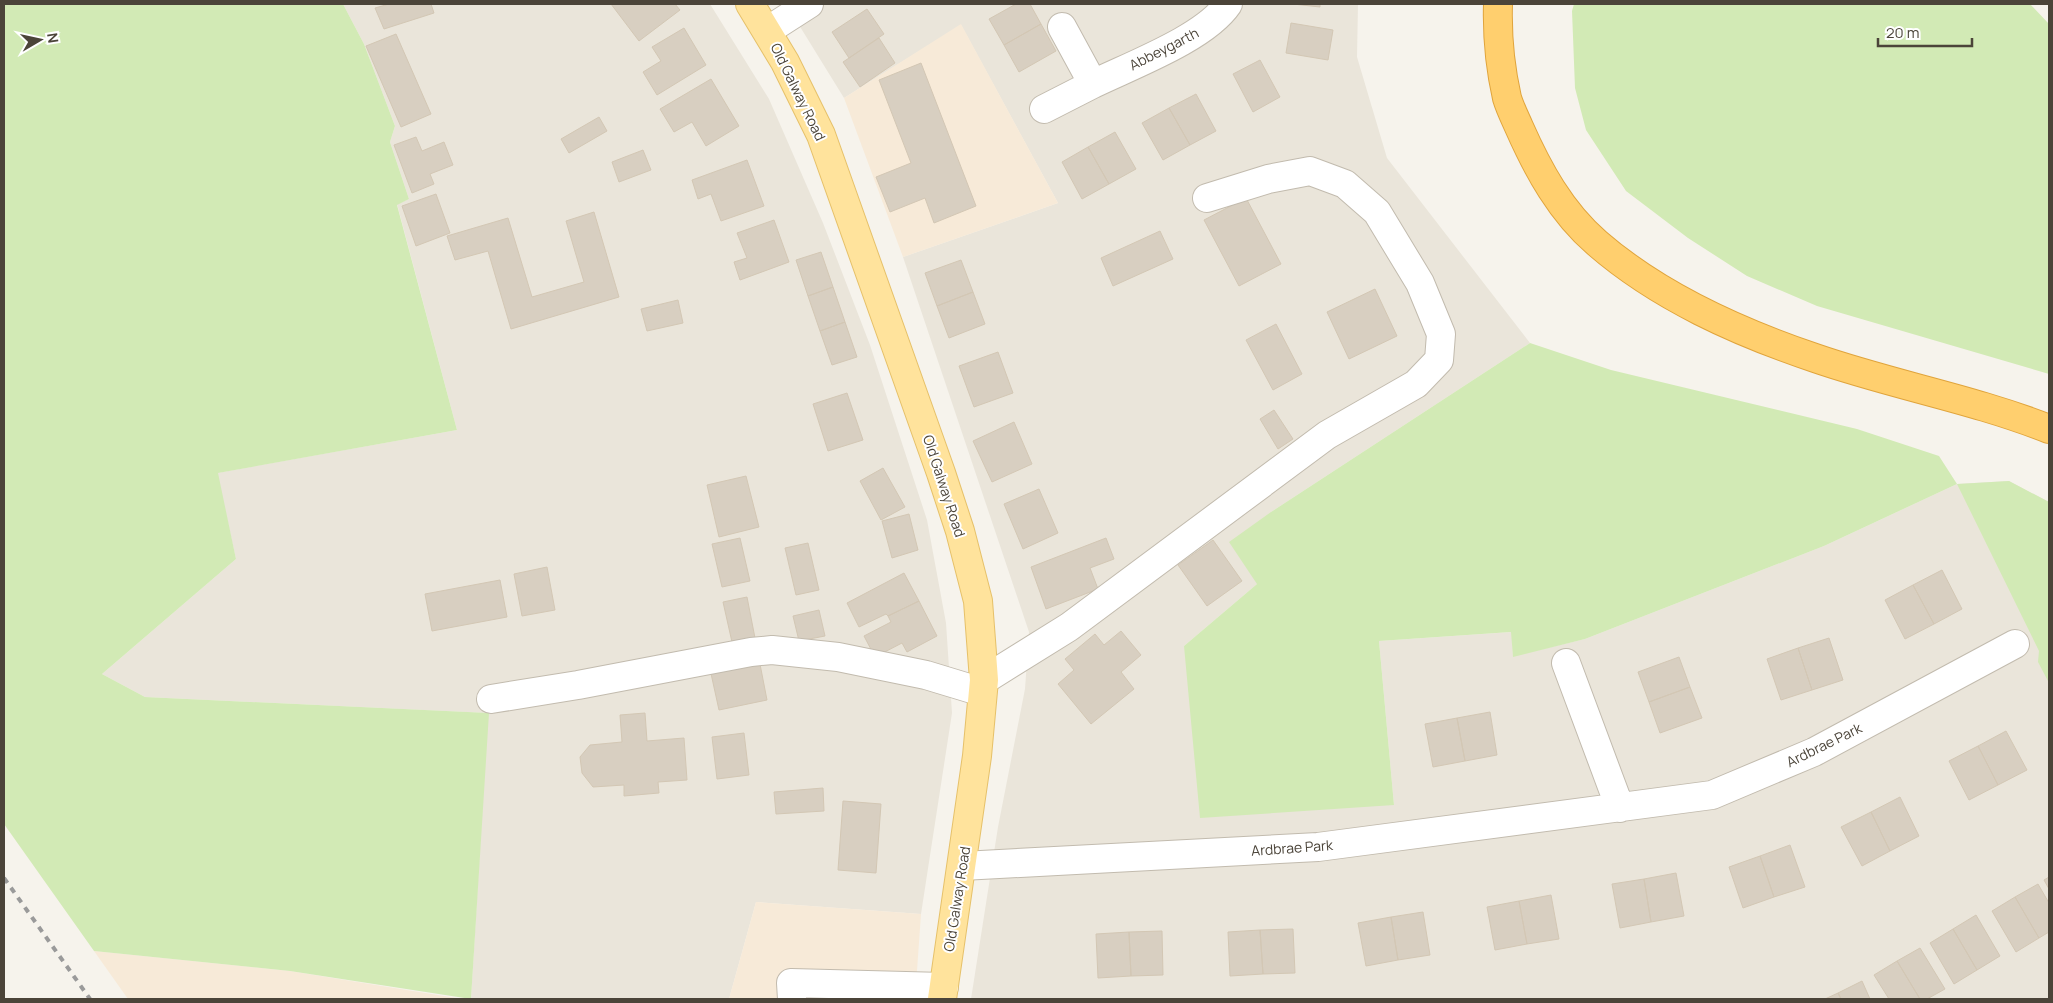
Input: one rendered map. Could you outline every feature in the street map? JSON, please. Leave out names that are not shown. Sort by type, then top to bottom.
[{"type":"highway","points":[[1498,4],[1498,49],[1508,100],[1531,154],[1561,205],[1596,243],[1649,282],[1724,322],[1816,358],[2006,412],[2049,429]]},
{"type":"main road","name":"Old Galway Road","points":[[750,4],[801,91],[821,135],[944,481],[960,531],[978,601],[983,686],[977,756],[943,993]]},
{"type":"street","points":[[767,31],[808,4]]},
{"type":"street","name":"Abbeygarth","points":[[1044,109],[1200,32],[1217,18],[1228,4]]},
{"type":"street","points":[[1062,27],[1093,84]]},
{"type":"street","points":[[491,699],[751,652],[772,650],[838,656],[926,676],[983,686],[1069,627],[1327,435],[1416,384],[1440,360],[1441,334],[1420,283],[1377,212],[1345,184],[1310,172],[1268,179],[1207,198]]},
{"type":"street","name":"Ardbrae Park","points":[[962,866],[1318,847],[1620,808],[1712,794],[1814,752],[2015,644]]},
{"type":"street","points":[[1566,663],[1620,808]]},
{"type":"street","points":[[792,999],[792,983],[873,992],[943,993]]},
{"type":"shaded area","points":[[343,4],[710,4],[769,99],[823,223],[870,345],[927,520],[946,623],[952,713],[921,914],[756,902],[729,999],[471,999],[488,713],[145,697],[102,674],[236,559],[217,473],[457,430],[397,204],[409,199],[390,142],[395,126],[364,44]]},
{"type":"shaded area","points":[[786,4],[1358,4],[1357,57],[1387,158],[1530,343],[1271,512],[1257,584],[1184,646],[1394,805],[1379,641],[1512,632],[1513,656],[1585,639],[1824,546],[1957,484],[2009,481],[2049,502],[2049,999],[971,999],[998,827],[1025,689],[1029,632],[903,257],[1058,203],[961,25],[844,98]]},
{"type":"shaded area","points":[[961,24],[1058,203],[903,257],[844,98]]},
{"type":"shaded area","points":[[756,902],[921,914],[915,999],[729,999]]},
{"type":"shaded area","points":[[94,951],[290,971],[462,999],[128,999]]},
{"type":"green space","points":[[4,4],[343,4],[364,44],[395,126],[390,142],[409,199],[397,205],[457,430],[218,473],[236,559],[102,674],[145,697],[489,713],[471,999],[290,971],[94,951],[4,824]]},
{"type":"green space","points":[[1574,4],[2030,4],[2049,24],[2049,374],[1817,306],[1747,276],[1688,238],[1626,191],[1586,130],[1575,88],[1572,11]]},
{"type":"green space","points":[[1530,343],[1611,370],[1857,429],[1939,456],[1957,484],[1824,546],[1585,639],[1513,657],[1511,632],[1379,641],[1394,805],[1200,818],[1184,646],[1257,584],[1229,542],[1271,512]]},
{"type":"green space","points":[[2009,481],[2049,502],[2049,683],[2038,662],[2039,651],[1957,484]]},
{"type":"building","points":[[389,4],[431,4],[434,13],[384,29],[375,8]]},
{"type":"building","points":[[611,4],[675,4],[680,10],[639,41]]},
{"type":"building","points":[[1016,4],[1030,4],[1041,24],[1004,45],[989,19]]},
{"type":"building","points":[[1293,4],[1320,4],[1320,7]]},
{"type":"building","points":[[867,9],[884,34],[849,58],[832,32]]},
{"type":"building","points":[[1291,23],[1333,30],[1328,60],[1286,53]]},
{"type":"building","points":[[1041,24],[1056,51],[1019,72],[1004,45]]},
{"type":"building","points":[[684,28],[706,65],[657,95],[643,72],[661,61],[652,47]]},
{"type":"building","points":[[396,34],[431,114],[401,127],[366,46]]},
{"type":"building","points":[[879,38],[895,63],[860,87],[843,62]]},
{"type":"building","points":[[1260,60],[1280,97],[1253,112],[1233,74]]},
{"type":"building","points":[[921,63],[976,206],[934,223],[925,198],[890,212],[876,177],[911,163],[879,80]]},
{"type":"building","points":[[711,79],[739,126],[706,146],[692,122],[674,132],[660,109]]},
{"type":"building","points":[[1196,94],[1216,131],[1190,145],[1169,108]]},
{"type":"building","points":[[1169,108],[1190,145],[1163,160],[1142,123]]},
{"type":"building","points":[[599,117],[607,131],[569,153],[561,139]]},
{"type":"building","points":[[1115,132],[1136,169],[1109,184],[1088,147]]},
{"type":"building","points":[[416,137],[422,151],[444,142],[453,165],[430,174],[434,184],[412,193],[394,145]]},
{"type":"building","points":[[1088,147],[1109,184],[1082,199],[1062,162]]},
{"type":"building","points":[[643,150],[651,170],[619,182],[612,162]]},
{"type":"building","points":[[747,160],[764,206],[721,221],[711,194],[698,199],[692,180]]},
{"type":"building","points":[[436,194],[450,233],[416,246],[402,206]]},
{"type":"building","points":[[1246,198],[1281,264],[1239,286],[1204,220]]},
{"type":"building","points":[[594,212],[619,297],[511,329],[488,251],[455,260],[447,236],[508,218],[532,297],[584,282],[566,221]]},
{"type":"building","points":[[774,220],[789,262],[740,280],[734,262],[747,258],[737,233]]},
{"type":"building","points":[[1160,231],[1173,259],[1113,286],[1101,258]]},
{"type":"building","points":[[821,252],[833,287],[808,296],[796,260]]},
{"type":"building","points":[[961,260],[973,292],[937,306],[925,273]]},
{"type":"building","points":[[833,287],[845,322],[820,331],[808,296]]},
{"type":"building","points":[[1375,289],[1397,336],[1349,359],[1327,312]]},
{"type":"building","points":[[973,292],[985,324],[949,338],[937,306]]},
{"type":"building","points":[[678,300],[683,323],[647,331],[641,309]]},
{"type":"building","points":[[845,322],[857,357],[832,365],[820,331]]},
{"type":"building","points":[[1276,324],[1302,374],[1273,390],[1246,340]]},
{"type":"building","points":[[998,352],[1013,393],[974,407],[959,366]]},
{"type":"building","points":[[847,393],[863,440],[828,451],[813,404]]},
{"type":"building","points":[[1274,410],[1293,439],[1278,449],[1260,419]]},
{"type":"building","points":[[1014,422],[1032,464],[992,482],[973,441]]},
{"type":"building","points":[[883,468],[905,507],[881,520],[860,481]]},
{"type":"building","points":[[746,476],[759,527],[719,537],[707,485]]},
{"type":"building","points":[[1039,489],[1058,533],[1023,549],[1004,504]]},
{"type":"building","points":[[909,514],[918,550],[892,558],[882,521]]},
{"type":"building","points":[[740,538],[750,581],[722,587],[712,544]]},
{"type":"building","points":[[1106,538],[1114,559],[1090,568],[1098,589],[1046,609],[1031,567]]},
{"type":"building","points":[[1213,540],[1242,581],[1207,606],[1178,565]]},
{"type":"building","points":[[808,543],[819,590],[796,595],[785,548]]},
{"type":"building","points":[[547,567],[555,610],[522,616],[514,574]]},
{"type":"building","points":[[1942,570],[1962,609],[1934,624],[1913,585]]},
{"type":"building","points":[[904,573],[919,601],[859,627],[847,603]]},
{"type":"building","points":[[500,580],[507,617],[432,631],[425,594]]},
{"type":"building","points":[[1913,585],[1934,624],[1905,639],[1885,600]]},
{"type":"building","points":[[747,597],[755,638],[732,642],[723,602]]},
{"type":"building","points":[[919,601],[937,636],[907,652],[902,643],[875,657],[864,636],[891,622],[888,616]]},
{"type":"building","points":[[819,610],[825,636],[799,641],[793,616]]},
{"type":"building","points":[[1121,631],[1141,655],[1121,672],[1134,689],[1091,724],[1058,684],[1074,670],[1065,659],[1095,634],[1104,645]]},
{"type":"building","points":[[1829,638],[1843,680],[1812,690],[1798,648]]},
{"type":"building","points":[[1798,648],[1812,690],[1781,700],[1767,659]]},
{"type":"building","points":[[1679,657],[1690,687],[1649,702],[1638,672]]},
{"type":"building","points":[[759,659],[767,700],[719,710],[710,669]]},
{"type":"building","points":[[1690,687],[1702,718],[1660,733],[1649,702]]},
{"type":"building","points":[[1490,712],[1497,755],[1465,761],[1457,718]]},
{"type":"building","points":[[645,713],[647,741],[684,738],[687,780],[658,782],[659,793],[624,796],[624,785],[593,787],[582,773],[580,757],[590,745],[622,742],[620,715]]},
{"type":"building","points":[[1457,718],[1465,761],[1433,767],[1425,724]]},
{"type":"building","points":[[2006,731],[2027,770],[1998,785],[1978,746]]},
{"type":"building","points":[[744,733],[749,775],[717,779],[712,737]]},
{"type":"building","points":[[1978,746],[1998,785],[1969,800],[1949,761]]},
{"type":"building","points":[[823,788],[824,811],[776,814],[774,792]]},
{"type":"building","points":[[1900,797],[1919,836],[1890,851],[1871,812]]},
{"type":"building","points":[[843,801],[881,804],[876,873],[838,870]]},
{"type":"building","points":[[1871,812],[1890,851],[1862,866],[1841,827]]},
{"type":"building","points":[[1790,845],[1805,887],[1774,897],[1760,856]]},
{"type":"building","points":[[1760,856],[1774,897],[1743,908],[1729,867]]},
{"type":"building","points":[[1676,873],[1684,916],[1651,922],[1644,879]]},
{"type":"building","points":[[2049,877],[2049,889],[2044,880]]},
{"type":"building","points":[[1644,879],[1651,922],[1620,928],[1612,884]]},
{"type":"building","points":[[2038,884],[2049,903],[2049,932],[2039,938],[2015,897]]},
{"type":"building","points":[[1551,895],[1559,939],[1527,944],[1519,901]]},
{"type":"building","points":[[2015,897],[2039,938],[2016,952],[1992,911]]},
{"type":"building","points":[[1519,901],[1527,944],[1495,950],[1487,907]]},
{"type":"building","points":[[1423,912],[1430,955],[1398,960],[1391,917]]},
{"type":"building","points":[[1976,915],[2000,956],[1977,970],[1953,929]]},
{"type":"building","points":[[1391,917],[1398,960],[1366,966],[1358,923]]},
{"type":"building","points":[[1293,929],[1295,973],[1263,974],[1260,930]]},
{"type":"building","points":[[1953,929],[1977,970],[1954,984],[1930,943]]},
{"type":"building","points":[[1260,930],[1263,974],[1230,976],[1228,932]]},
{"type":"building","points":[[1162,931],[1163,975],[1131,976],[1129,932]]},
{"type":"building","points":[[1129,932],[1131,976],[1098,978],[1096,934]]},
{"type":"building","points":[[1920,948],[1945,989],[1927,999],[1920,999],[1897,961]]},
{"type":"building","points":[[1897,961],[1920,999],[1889,999],[1874,975]]},
{"type":"building","points":[[1862,981],[1870,999],[1841,999],[1838,993]]},
{"type":"building","points":[[1838,993],[1841,999],[1825,999]]},
{"type":"railway","points":[[4,878],[90,999]]}]
